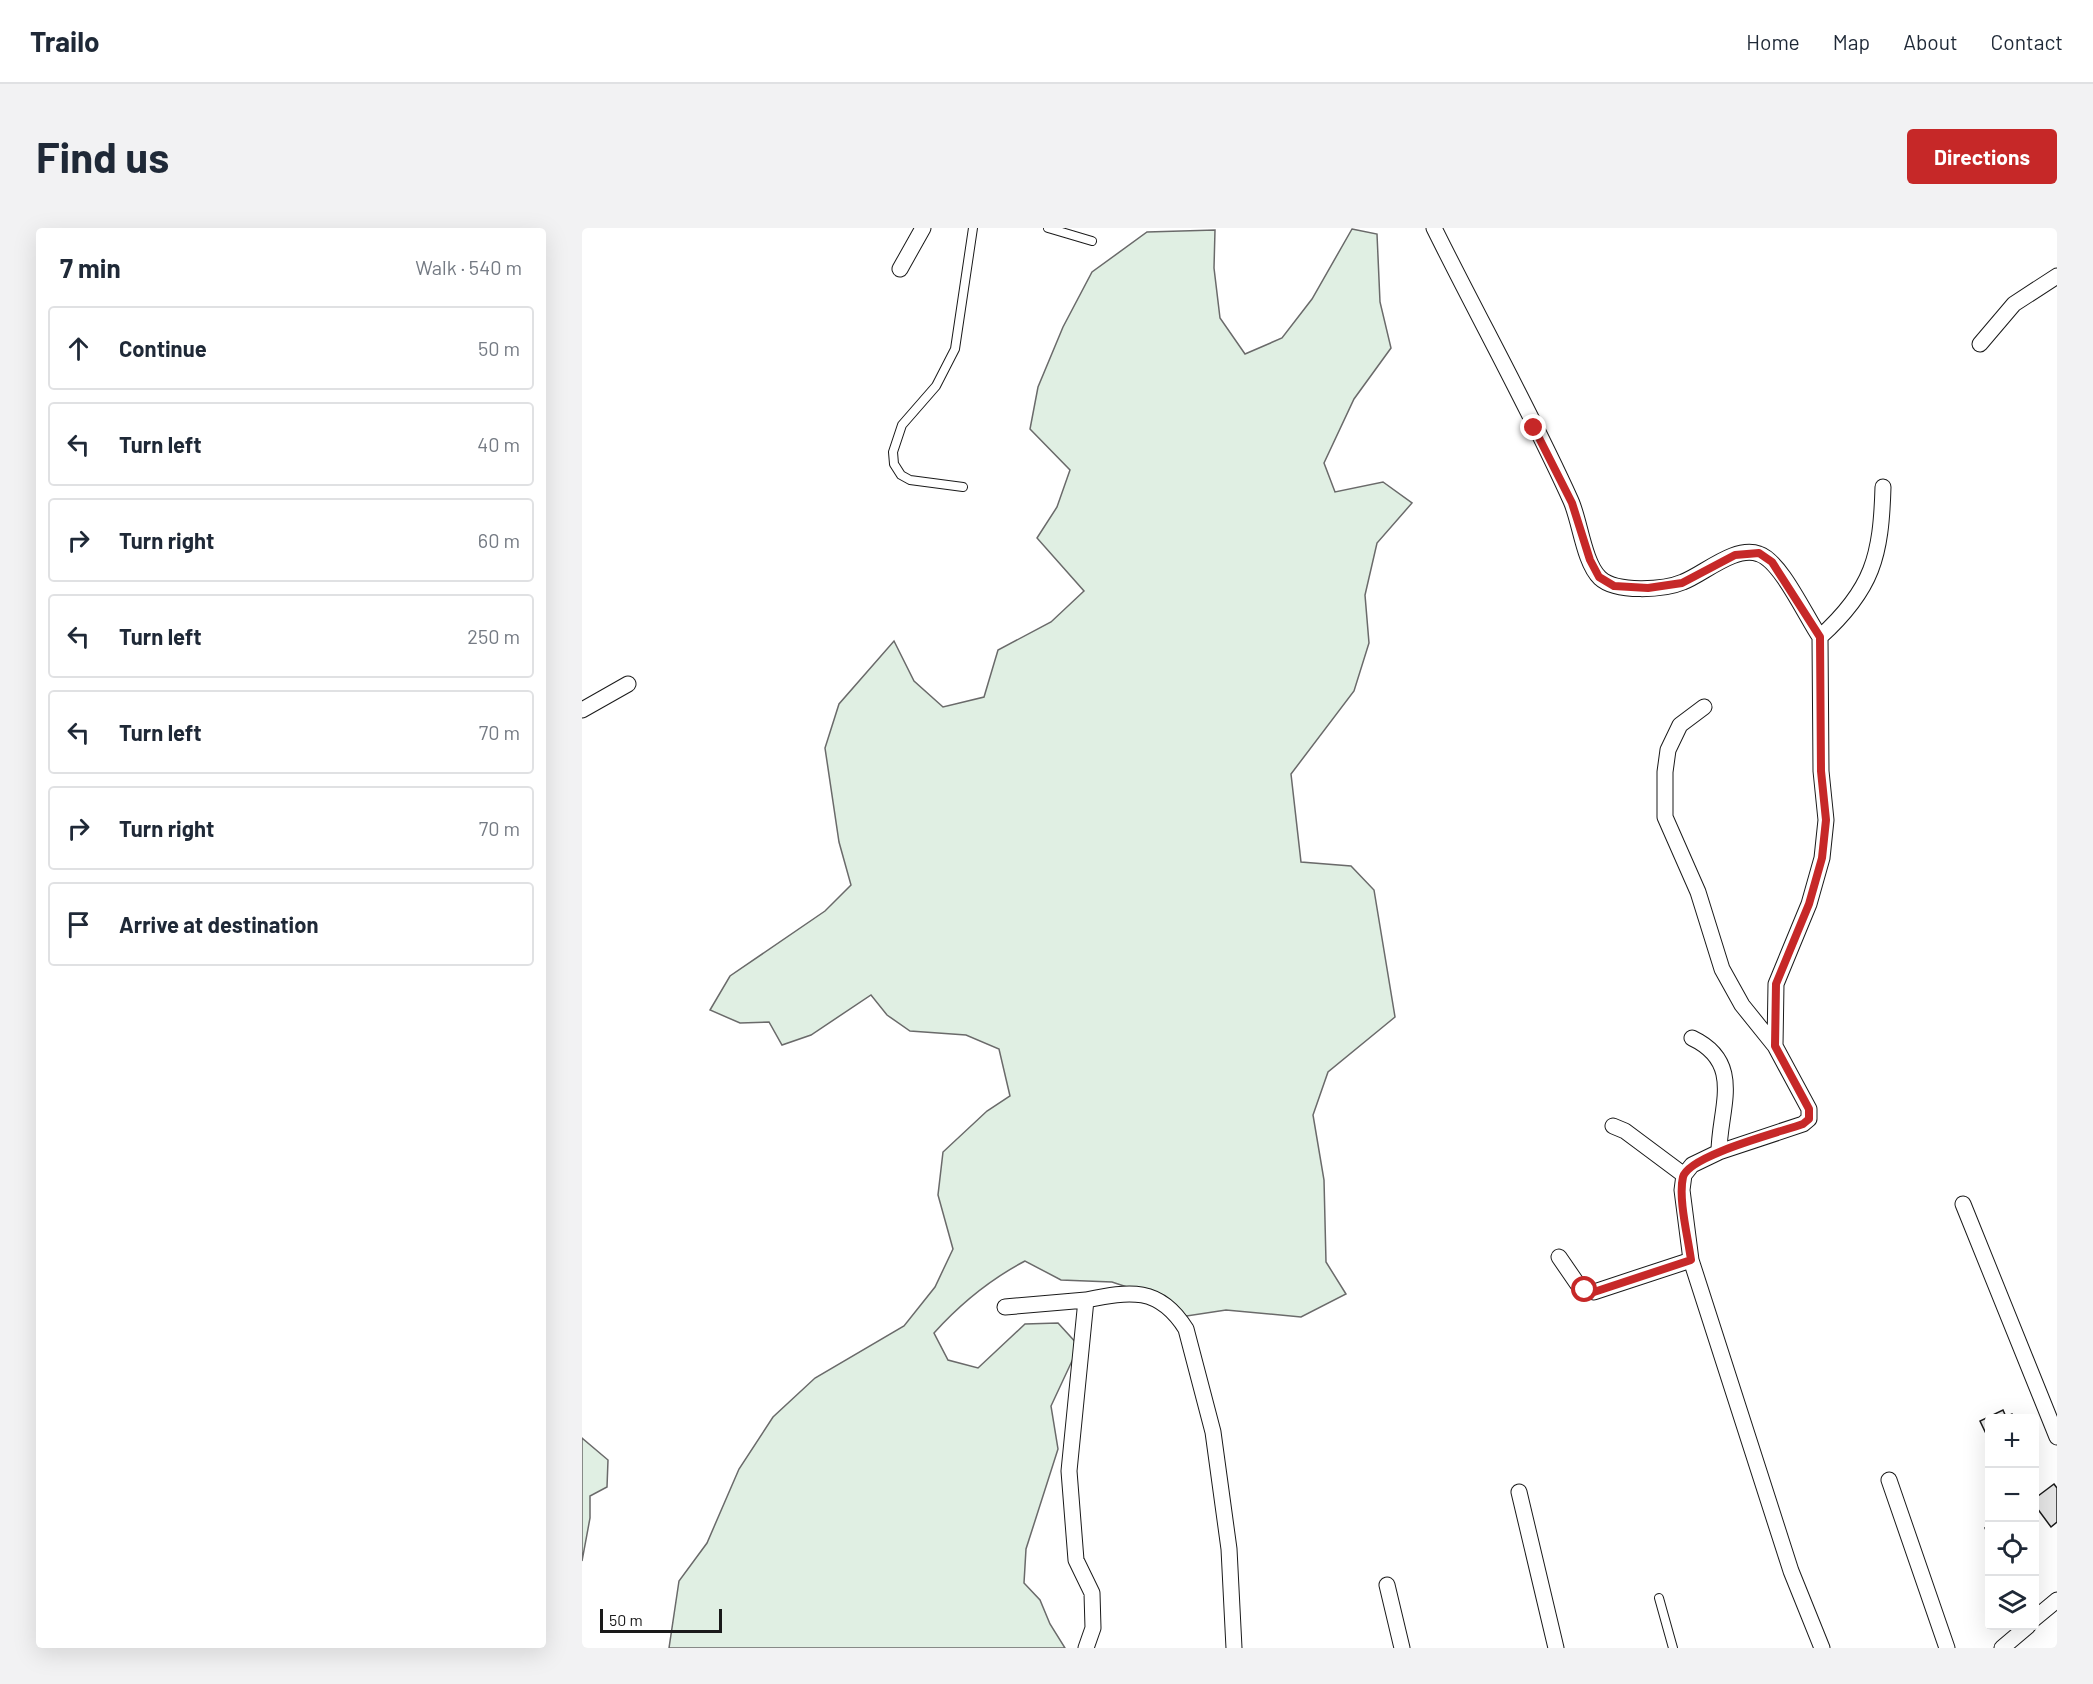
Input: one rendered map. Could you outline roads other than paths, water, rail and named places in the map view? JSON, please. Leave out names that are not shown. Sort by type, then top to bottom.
[{"type":"street","points":[[900,269],[923,228]]},
{"type":"street","points":[[1434,228],[1515,385],[1572,503],[1590,560],[1599,577],[1614,586],[1648,588],[1682,583],[1735,555],[1759,553],[1772,562],[1820,637],[1821,771],[1826,820],[1822,858],[1809,904],[1776,984],[1775,1046]]},
{"type":"street","points":[[1980,344],[2014,304],[2057,276]]},
{"type":"street","points":[[1820,637],[1842,617],[1861,592],[1877,555],[1881,534],[1883,487]]},
{"type":"street","points":[[582,710],[628,684]]},
{"type":"street","points":[[1704,706],[1680,725],[1668,750],[1664,780],[1665,817],[1698,892],[1722,969],[1735,994],[1775,1046],[1809,1109],[1809,1119],[1803,1124],[1719,1152],[1692,1165],[1684,1175],[1682,1190],[1691,1260],[1791,1571],[1822,1648]]},
{"type":"street","points":[[1692,1038],[1706,1044],[1712,1051],[1719,1062],[1726,1083],[1726,1107],[1719,1152]]},
{"type":"street","points":[[1613,1126],[1625,1131],[1684,1175]]},
{"type":"street","points":[[1963,1204],[2057,1437]]},
{"type":"street","points":[[1559,1257],[1581,1289],[1594,1292],[1691,1260]]},
{"type":"street","points":[[1005,1307],[1086,1300],[1131,1292],[1147,1294],[1171,1310],[1186,1329],[1213,1432],[1229,1550],[1234,1648]]},
{"type":"street","points":[[1086,1300],[1070,1471],[1076,1560],[1092,1593],[1093,1628],[1086,1648]]},
{"type":"street","points":[[1889,1480],[1947,1648]]},
{"type":"street","points":[[1519,1492],[1556,1648]]},
{"type":"street","points":[[1387,1585],[1402,1648]]},
{"type":"street","points":[[2039,1615],[2057,1600]]},
{"type":"street","points":[[2003,1648],[2023,1630]]},
{"type":"lane","points":[[963,487],[910,480],[901,475],[894,464],[893,452],[902,425],[936,386],[955,349],[973,228]]},
{"type":"lane","points":[[1047,228],[1092,241]]},
{"type":"lane","points":[[1659,1598],[1673,1648]]}]
